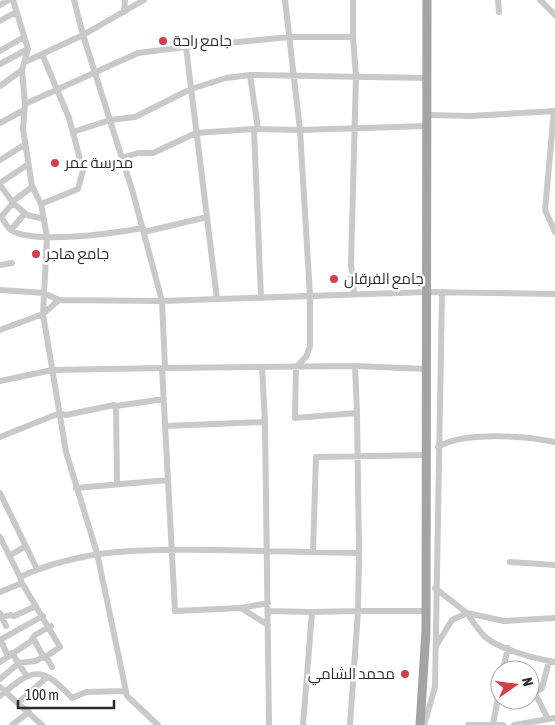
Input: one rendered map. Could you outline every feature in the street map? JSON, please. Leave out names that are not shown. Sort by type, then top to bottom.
[{"type":"main road","points":[[420,725],[426,611],[427,0]]},
{"type":"street","points":[[0,5],[9,0]]},
{"type":"street","points":[[0,86],[22,70],[26,62],[28,49],[13,0]]},
{"type":"street","points":[[74,0],[83,35],[122,158],[162,301],[165,426],[175,611],[241,608],[268,603]]},
{"type":"street","points":[[124,12],[125,0]]},
{"type":"street","points":[[26,62],[83,35],[144,0]]},
{"type":"street","points":[[285,0],[300,130],[310,296],[310,346],[306,357],[296,367],[295,418],[357,413]]},
{"type":"street","points":[[353,0],[356,76],[351,264],[354,294]]},
{"type":"street","points":[[498,0],[498,12]]},
{"type":"street","points":[[540,0],[555,15]]},
{"type":"street","points":[[0,21],[16,12]]},
{"type":"street","points":[[0,123],[24,107],[58,89],[138,52],[289,37],[353,36]]},
{"type":"street","points":[[0,51],[24,37]]},
{"type":"street","points":[[186,47],[217,299]]},
{"type":"street","points":[[0,64],[28,49]]},
{"type":"street","points":[[42,54],[58,89],[73,132],[83,170],[78,189],[42,204]]},
{"type":"street","points":[[22,70],[24,145],[32,187],[42,204],[47,237],[43,314],[66,452],[97,553],[127,696],[158,725]]},
{"type":"street","points":[[73,132],[110,120],[135,117],[191,89],[226,78],[250,75],[427,78]]},
{"type":"street","points":[[250,75],[256,129],[261,298]]},
{"type":"street","points":[[427,115],[470,116],[554,111],[545,210],[555,232]]},
{"type":"street","points":[[122,158],[138,153],[153,153],[196,133],[256,129],[300,130],[355,126],[427,126]]},
{"type":"street","points":[[0,160],[24,145]]},
{"type":"street","points":[[27,165],[0,184],[12,202],[25,213],[44,219]]},
{"type":"street","points":[[32,187],[12,202],[0,218],[11,230],[47,237],[69,237],[143,230],[207,217]]},
{"type":"street","points":[[11,230],[25,213]]},
{"type":"street","points":[[0,265],[12,263]]},
{"type":"street","points":[[0,290],[44,293],[60,300],[162,301],[427,292],[555,294]]},
{"type":"street","points":[[424,725],[435,687],[435,588],[442,292]]},
{"type":"street","points":[[0,330],[43,314],[60,300]]},
{"type":"street","points":[[0,381],[52,370],[355,366],[427,369]]},
{"type":"street","points":[[350,725],[358,611],[359,554],[355,366]]},
{"type":"street","points":[[262,367],[265,422],[269,725]]},
{"type":"street","points":[[0,437],[60,413],[66,415],[114,405],[164,399]]},
{"type":"street","points":[[116,406],[117,485]]},
{"type":"street","points":[[165,426],[265,422]]},
{"type":"street","points":[[438,447],[450,440],[496,437],[555,442]]},
{"type":"street","points":[[313,552],[316,457],[427,455]]},
{"type":"street","points":[[76,488],[168,480]]},
{"type":"street","points":[[0,493],[37,569]]},
{"type":"street","points":[[0,537],[21,580],[50,626],[60,647],[36,661],[19,663],[0,678]]},
{"type":"street","points":[[9,556],[26,546]]},
{"type":"street","points":[[0,592],[37,569],[97,553],[172,550],[267,550],[359,554]]},
{"type":"street","points":[[510,562],[555,565]]},
{"type":"street","points":[[435,588],[467,613],[485,636],[508,648],[552,662],[542,688],[534,693],[551,719],[514,725]]},
{"type":"street","points":[[6,626],[1,616],[14,616],[36,606]]},
{"type":"street","points":[[241,608],[268,626]]},
{"type":"street","points":[[268,611],[426,611]]},
{"type":"street","points":[[303,725],[312,612]]},
{"type":"street","points":[[435,647],[452,620],[467,613],[504,621],[555,618]]},
{"type":"street","points":[[26,675],[19,663],[10,655],[0,640],[43,616]]},
{"type":"street","points":[[0,662],[50,626]]},
{"type":"street","points":[[33,638],[52,667]]},
{"type":"street","points":[[505,660],[508,648]]},
{"type":"street","points":[[42,725],[2,691],[26,675],[37,673],[55,680],[72,698],[86,692],[126,690]]},
{"type":"street","points":[[18,703],[47,677]]},
{"type":"street","points":[[493,724],[496,710]]},
{"type":"street","points":[[12,725],[29,712]]},
{"type":"street","points":[[468,725],[503,725]]},
{"type":"place","name":"جامع راحة","points":[[163,41]]},
{"type":"place","name":"مدرسة عمر","points":[[55,163]]},
{"type":"place","name":"جامع هاجر","points":[[36,254]]},
{"type":"place","name":"جامع الفرقان","points":[[334,279]]},
{"type":"place","name":"محمد الشامي","points":[[405,674]]}]
